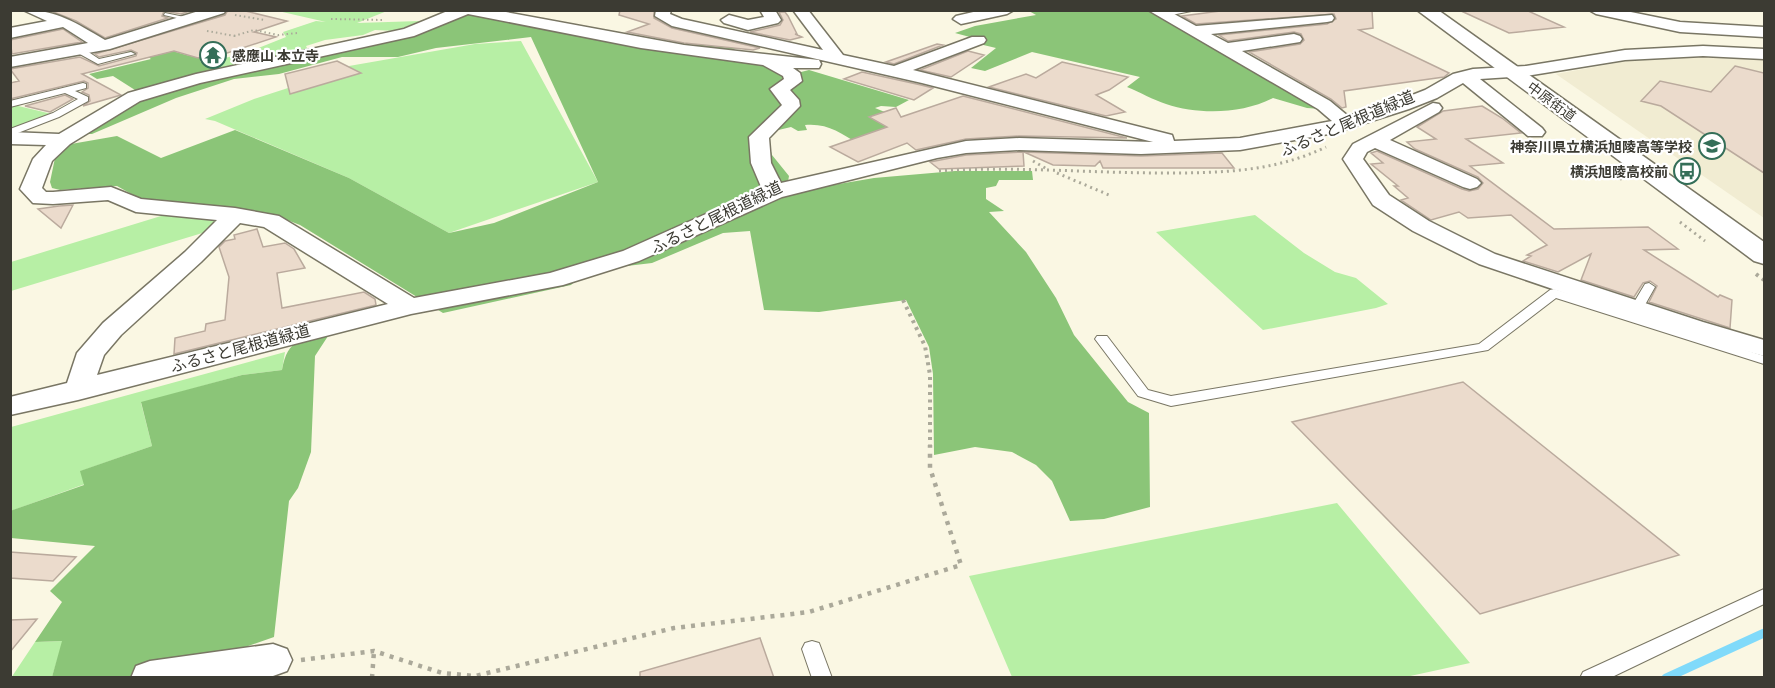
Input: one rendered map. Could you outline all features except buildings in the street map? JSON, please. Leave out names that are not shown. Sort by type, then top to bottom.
[{"type":"main road","name":"中原街道","points":[[1426,10],[1514,65],[1764,239]]},
{"type":"main road","name":"中原街道","points":[[1444,10],[1764,255]]},
{"type":"street","points":[[10,62],[81,51],[196,24],[219,10]]},
{"type":"street","points":[[410,306],[271,221],[136,204],[105,192],[41,198],[31,189],[43,159],[63,140],[134,97],[196,79],[409,33],[464,10]]},
{"type":"street","points":[[470,10],[599,35],[769,62],[877,67]]},
{"type":"street","points":[[664,10],[662,16],[677,23],[836,56],[1195,147]]},
{"type":"street","points":[[677,23],[730,10]]},
{"type":"street","points":[[711,15],[748,25],[773,20],[767,10]]},
{"type":"street","points":[[800,10],[836,56]]},
{"type":"street","points":[[961,19],[1007,10]]},
{"type":"street","points":[[1596,10],[1653,23],[1760,32]]},
{"type":"street","points":[[1702,10],[1720,29]]},
{"type":"street","points":[[36,11],[66,23],[104,46]]},
{"type":"street","points":[[1158,13],[1226,48],[1324,105],[1345,123]]},
{"type":"street","points":[[1193,31],[1262,22],[1327,18]]},
{"type":"street","points":[[1226,48],[1300,41],[1262,22]]},
{"type":"street","points":[[10,33],[66,23]]},
{"type":"street","points":[[896,71],[978,40]]},
{"type":"street","points":[[10,406],[78,391],[410,306],[554,280],[631,256],[774,192],[936,152],[966,147],[1019,144],[1141,148],[1240,144],[1327,129],[1403,105],[1514,65],[1628,48],[1764,46]]},
{"type":"street","points":[[1514,65],[1703,51],[1764,54]]},
{"type":"street","points":[[35,58],[49,69]]},
{"type":"street","points":[[769,62],[791,73],[793,81],[779,89],[790,100],[791,106],[759,137],[761,163],[774,192]]},
{"type":"street","points":[[1471,80],[1535,132]]},
{"type":"street","points":[[1471,80],[1375,141],[1360,148],[1353,159],[1381,200],[1398,213],[1487,259],[1636,309],[1764,348]]},
{"type":"street","points":[[10,138],[63,140]]},
{"type":"street","points":[[1375,141],[1470,183]]},
{"type":"street","points":[[78,391],[92,353],[112,329],[193,257],[235,215]]},
{"type":"street","points":[[150,678],[273,660]]},
{"type":"lane","points":[[1158,13],[1193,10]]},
{"type":"lane","points":[[168,15],[196,24]]},
{"type":"lane","points":[[81,51],[98,62],[131,54]]},
{"type":"lane","points":[[10,104],[83,86]]},
{"type":"lane","points":[[10,133],[56,115],[85,99],[66,90]]},
{"type":"lane","points":[[1636,309],[1649,287]]},
{"type":"lane","points":[[1102,339],[1143,393],[1171,401],[1483,347],[1554,293],[1764,360]]},
{"type":"lane","points":[[1590,678],[1764,596]]},
{"type":"lane","points":[[812,649],[822,678]]},
{"type":"path","points":[[237,16],[264,20]]},
{"type":"path","points":[[331,19],[362,20]]},
{"type":"path","points":[[196,24],[235,36],[254,30],[278,35],[297,33]]},
{"type":"path","points":[[1019,144],[1039,166],[1109,195]]},
{"type":"path","name":"ふるさと尾根道緑道","points":[[930,172],[953,170],[1195,173],[1258,170],[1292,163],[1331,144]]},
{"type":"path","points":[[273,660],[316,660],[374,651],[442,672],[475,676],[674,628],[809,612],[961,565],[930,468],[930,375],[925,346],[903,300]]},
{"type":"path","points":[[372,678],[374,651]]},
{"type":"shaded area","name":"神奈川県立横浜旭陵高等学校","points":[[1708,55],[1764,57],[1764,218],[1556,74],[1632,60]]},
{"type":"green space","points":[[278,11],[387,11],[357,23],[420,21],[396,31],[375,30],[363,35],[325,40],[306,46],[308,50],[198,75],[199,64],[246,53],[286,37],[283,32],[316,21],[326,22]]},
{"type":"green space","points":[[1029,11],[1151,11],[1321,109],[1307,108],[1273,98],[1234,110],[1206,111],[1179,108],[1127,87],[1140,77],[1032,52],[985,71],[971,68],[996,48],[975,43],[981,40],[955,33],[975,26],[1036,15]]},
{"type":"green space","points":[[465,13],[690,49],[707,41],[739,47],[727,53],[801,72],[809,70],[909,100],[896,107],[875,108],[897,117],[912,130],[859,144],[834,130],[813,125],[805,125],[807,130],[798,131],[791,127],[766,133],[772,155],[789,176],[786,193],[874,178],[955,171],[1032,171],[1033,180],[999,180],[996,186],[986,188],[986,199],[1004,211],[989,212],[1026,252],[1056,298],[1074,335],[1128,402],[1149,413],[1150,507],[1104,519],[1070,521],[1052,481],[1036,465],[1012,452],[975,447],[934,455],[933,374],[929,347],[906,300],[819,312],[764,310],[750,231],[723,233],[652,263],[610,268],[580,277],[571,285],[443,313],[300,225],[274,215],[229,207],[142,200],[117,186],[60,190],[52,188],[50,182],[55,158],[71,144],[117,136],[161,158],[235,130],[349,178],[449,233],[494,223],[598,182],[531,37],[436,48],[398,57],[342,57],[279,74],[234,79],[176,98],[92,134],[85,134],[143,97],[190,82],[370,41]]},
{"type":"green space","points":[[521,41],[598,182],[449,233],[349,178],[215,121],[205,119],[254,99],[350,68],[349,66],[475,44]]},
{"type":"green space","points":[[111,46],[162,48],[190,56],[200,53],[213,57],[200,61],[217,71],[135,90],[113,76],[97,79],[89,74],[151,59],[141,52],[133,53]]},
{"type":"green space","points":[[11,106],[52,114],[11,130]]},
{"type":"green space","points":[[174,212],[217,221],[209,231],[11,291],[11,262]]},
{"type":"green space","points":[[1255,215],[1304,253],[1335,272],[1356,278],[1388,304],[1263,330],[1156,232]]},
{"type":"green space","points":[[330,333],[315,356],[311,452],[298,488],[289,501],[274,637],[248,646],[238,677],[52,677],[62,641],[35,642],[62,602],[50,591],[95,546],[11,538],[10,511],[84,485],[80,471],[152,446],[141,402],[242,375],[282,370],[288,351],[297,342]]},
{"type":"green space","points":[[285,352],[282,370],[242,375],[141,403],[152,446],[81,471],[85,484],[11,511],[11,427]]},
{"type":"green space","points":[[1337,503],[1470,663],[1401,678],[1012,677],[969,576]]},
{"type":"green space","points":[[63,641],[52,677],[11,678],[35,642]]},
{"type":"waterway","points":[[1666,678],[1764,633]]},
{"type":"place","name":"感應山 本立寺","points":[[213,55]]},
{"type":"place","name":"神奈川県立横浜旭陵高等学校","points":[[1712,146]]},
{"type":"place","name":"横浜旭陵高校前","points":[[1687,171]]}]
